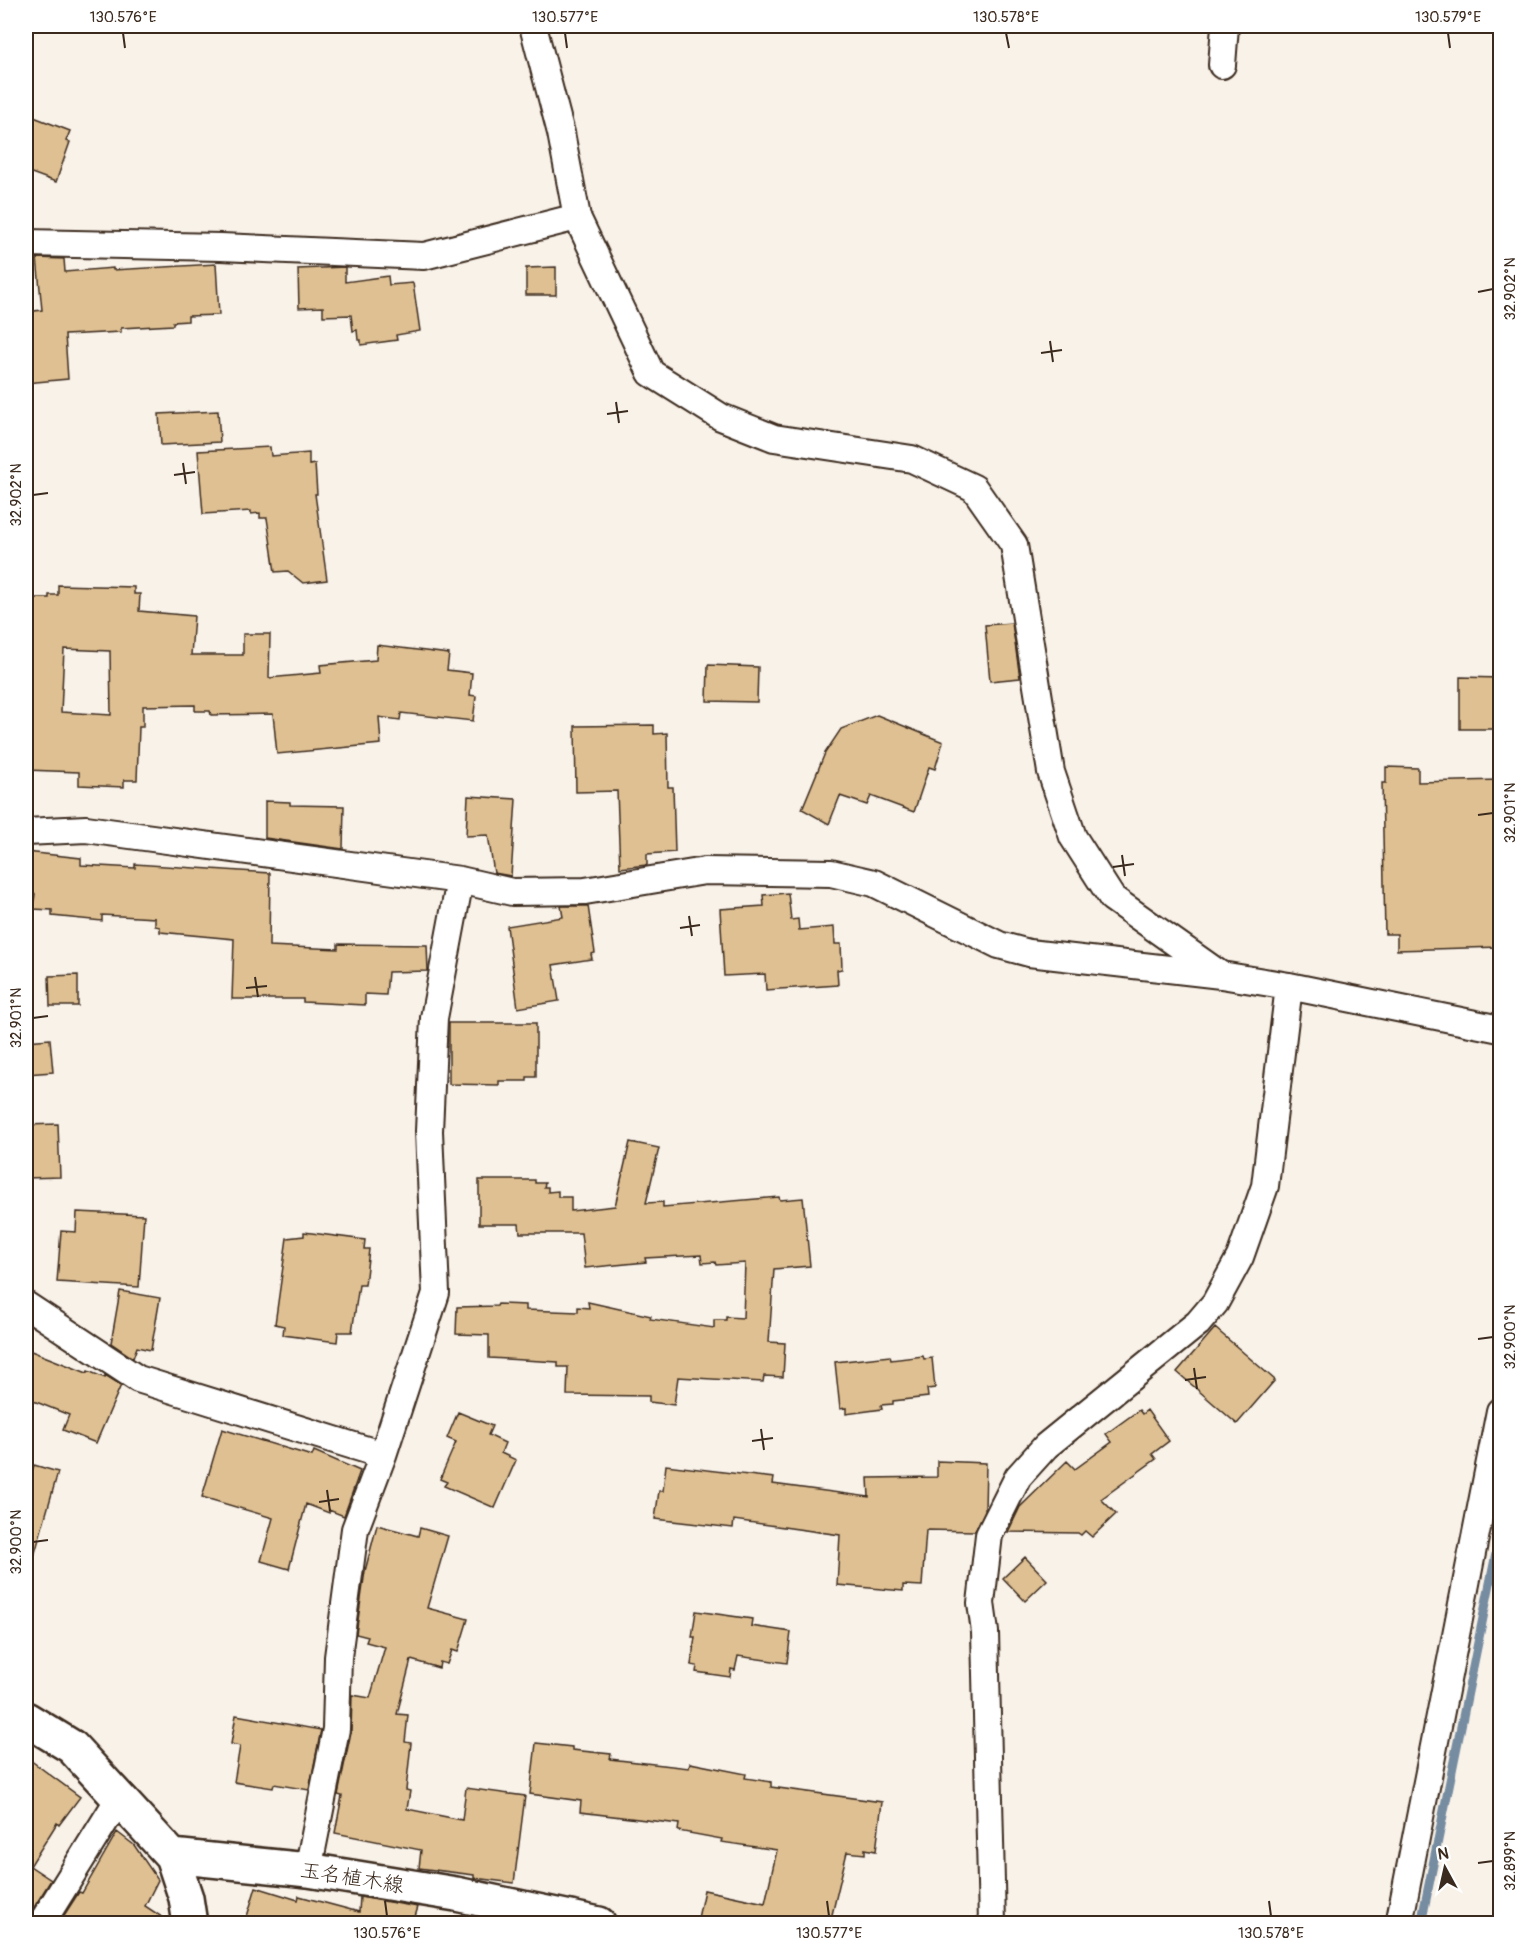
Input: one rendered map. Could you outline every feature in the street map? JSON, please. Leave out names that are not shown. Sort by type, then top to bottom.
[{"type":"main road","points":[[26,1719],[72,1747],[172,1856],[186,1898],[190,1923]]},
{"type":"main road","name":"玉名植木線","points":[[172,1856],[308,1870],[456,1894],[599,1923]]},
{"type":"street","points":[[533,26],[561,133],[577,216],[651,373],[722,417],[774,438],[912,459],[974,488],[1014,545],[1051,772],[1073,837],[1112,898],[1221,975]]},
{"type":"street","points":[[1222,65],[1226,26]]},
{"type":"street","points":[[26,243],[221,247],[424,256],[577,216]]},
{"type":"street","points":[[26,832],[86,829],[460,880],[512,892],[585,891],[705,871],[831,873],[874,883],[999,945],[1019,951],[1221,975],[1289,986],[1500,1029]]},
{"type":"street","points":[[308,1870],[336,1730],[338,1657],[355,1529],[383,1455],[436,1293],[429,1131],[434,1018],[460,880]]},
{"type":"street","points":[[992,1923],[985,1632],[981,1603],[989,1535],[1018,1477],[1046,1446],[1198,1323],[1215,1303],[1240,1257],[1265,1186],[1289,986]]},
{"type":"street","points":[[26,1305],[138,1379],[383,1455]]},
{"type":"street","points":[[1400,1923],[1500,1411]]},
{"type":"street","points":[[41,1923],[120,1797]]},
{"type":"building","points":[[26,114],[70,131],[66,141],[70,142],[56,182],[26,171]]},
{"type":"building","points":[[37,258],[64,259],[65,272],[216,264],[219,315],[188,316],[188,321],[173,322],[173,325],[121,328],[121,332],[65,335],[68,379],[26,383],[26,312],[42,310]]},
{"type":"building","points":[[345,267],[345,282],[388,276],[389,285],[413,283],[420,331],[396,335],[397,340],[361,345],[357,330],[353,331],[351,315],[323,316],[323,307],[299,308],[298,269]]},
{"type":"building","points":[[556,267],[556,295],[526,295],[526,268]]},
{"type":"building","points":[[218,411],[220,442],[161,445],[159,414]]},
{"type":"building","points":[[270,447],[271,456],[309,453],[309,465],[315,464],[317,494],[315,494],[327,580],[303,583],[288,571],[275,572],[267,518],[260,518],[260,513],[251,514],[251,511],[203,514],[198,451]]},
{"type":"building","points":[[58,585],[134,587],[134,594],[140,594],[139,611],[194,616],[191,655],[243,655],[243,634],[270,634],[269,678],[321,673],[320,665],[376,660],[377,645],[449,654],[447,670],[472,673],[470,695],[476,696],[473,721],[401,713],[400,720],[379,717],[381,744],[277,754],[273,714],[211,715],[210,711],[195,711],[195,705],[143,706],[143,727],[139,727],[137,780],[124,780],[124,787],[79,785],[79,772],[26,770],[28,598],[49,598],[49,595],[58,595]],"holes":[[[64,649],[110,651],[111,715],[61,712]]]},
{"type":"building","points":[[1012,623],[1020,678],[990,681],[985,625]]},
{"type":"building","points":[[708,665],[758,667],[757,702],[707,701]]},
{"type":"building","points":[[1460,677],[1500,678],[1500,729],[1460,729]]},
{"type":"building","points":[[877,715],[943,742],[935,769],[929,767],[914,812],[871,796],[867,805],[840,796],[829,824],[802,809],[825,753],[841,729]]},
{"type":"building","points":[[654,725],[654,734],[667,733],[668,787],[673,787],[675,852],[647,854],[647,865],[620,868],[617,791],[576,792],[575,726]]},
{"type":"building","points":[[1386,767],[1418,768],[1418,782],[1500,780],[1500,947],[1397,950],[1397,934],[1385,934],[1382,783],[1386,783]]},
{"type":"building","points":[[468,796],[516,799],[511,876],[494,873],[488,835],[466,836]]},
{"type":"building","points":[[265,801],[290,802],[290,805],[344,806],[343,849],[265,838]]},
{"type":"building","points":[[26,852],[81,858],[81,865],[135,868],[135,864],[270,873],[269,946],[338,949],[338,944],[427,945],[428,971],[388,972],[386,995],[365,994],[365,1005],[303,1002],[303,999],[232,999],[234,939],[160,932],[160,927],[155,926],[155,918],[102,915],[102,921],[52,916],[52,910],[33,909],[35,894],[26,893]]},
{"type":"building","points":[[788,893],[791,920],[798,919],[799,930],[834,927],[835,944],[841,944],[842,969],[837,970],[838,985],[766,990],[765,974],[724,976],[720,909],[764,906],[763,895]]},
{"type":"building","points":[[561,906],[588,906],[595,953],[591,954],[592,959],[553,965],[559,1001],[518,1008],[507,926],[563,917]]},
{"type":"building","points":[[78,975],[78,1006],[50,1006],[49,976]]},
{"type":"building","points":[[449,1023],[536,1023],[536,1077],[527,1077],[527,1081],[499,1081],[499,1085],[449,1084]]},
{"type":"building","points":[[50,1039],[53,1072],[26,1074],[26,1041]]},
{"type":"building","points":[[58,1124],[60,1177],[26,1178],[26,1125]]},
{"type":"building","points":[[630,1142],[659,1148],[646,1203],[663,1202],[663,1207],[779,1197],[780,1200],[803,1198],[810,1266],[774,1269],[769,1342],[785,1343],[783,1377],[764,1376],[763,1382],[678,1377],[674,1405],[649,1402],[649,1396],[567,1395],[568,1367],[558,1367],[558,1362],[489,1358],[489,1335],[456,1334],[457,1307],[497,1306],[498,1304],[526,1305],[526,1310],[578,1312],[578,1307],[589,1308],[588,1302],[651,1316],[650,1319],[714,1328],[714,1320],[726,1320],[726,1317],[743,1318],[745,1263],[716,1265],[715,1262],[702,1263],[701,1255],[645,1258],[646,1262],[585,1268],[581,1233],[520,1233],[519,1224],[479,1224],[479,1180],[535,1180],[535,1183],[545,1183],[544,1187],[548,1187],[548,1192],[558,1191],[558,1197],[571,1197],[571,1211],[615,1206]]},
{"type":"building","points":[[77,1212],[144,1215],[139,1287],[57,1282],[61,1231],[76,1232]]},
{"type":"building","points":[[304,1232],[365,1240],[364,1249],[369,1249],[365,1285],[359,1285],[352,1332],[338,1332],[337,1342],[283,1335],[284,1326],[275,1324],[287,1238],[304,1236]]},
{"type":"building","points":[[120,1291],[160,1298],[151,1350],[137,1347],[133,1358],[111,1343]]},
{"type":"building","points":[[1215,1328],[1275,1380],[1237,1424],[1177,1372]]},
{"type":"building","points":[[26,1349],[87,1373],[88,1371],[105,1378],[105,1375],[121,1385],[96,1443],[63,1430],[69,1415],[26,1398]]},
{"type":"building","points":[[890,1356],[891,1360],[923,1356],[924,1359],[932,1358],[935,1388],[927,1389],[928,1397],[893,1401],[893,1404],[881,1405],[882,1409],[846,1414],[846,1408],[840,1409],[835,1362]]},
{"type":"building","points":[[1139,1410],[1142,1414],[1147,1410],[1169,1441],[1152,1454],[1156,1459],[1101,1499],[1116,1514],[1092,1537],[1085,1531],[1081,1535],[1078,1533],[1008,1532],[1020,1507],[1067,1461],[1075,1469],[1112,1442],[1106,1434]]},
{"type":"building","points":[[458,1412],[492,1426],[488,1435],[505,1443],[501,1453],[516,1460],[495,1508],[444,1486],[447,1482],[440,1479],[456,1442],[447,1438]]},
{"type":"building","points":[[222,1429],[312,1456],[314,1451],[360,1471],[344,1516],[306,1504],[289,1569],[261,1561],[273,1518],[202,1497]]},
{"type":"building","points":[[937,1461],[986,1463],[985,1510],[975,1531],[926,1530],[922,1586],[903,1585],[903,1591],[837,1585],[840,1535],[734,1520],[733,1528],[655,1519],[659,1491],[663,1491],[666,1465],[774,1478],[773,1484],[869,1497],[868,1478],[937,1477]]},
{"type":"building","points":[[34,1465],[58,1472],[33,1560],[26,1559],[26,1495]]},
{"type":"building","points":[[377,1525],[418,1536],[420,1528],[448,1536],[427,1608],[468,1619],[458,1652],[452,1650],[447,1664],[440,1662],[439,1668],[411,1660],[397,1714],[408,1715],[405,1742],[411,1743],[406,1790],[410,1791],[407,1809],[462,1820],[466,1788],[525,1796],[514,1883],[419,1868],[421,1850],[335,1833],[342,1796],[338,1795],[351,1732],[352,1695],[370,1698],[385,1647],[366,1642],[368,1637],[356,1634],[365,1571]]},
{"type":"building","points":[[1025,1557],[1047,1580],[1025,1601],[1003,1578]]},
{"type":"building","points":[[696,1611],[752,1619],[751,1626],[791,1632],[787,1663],[738,1656],[735,1670],[731,1669],[730,1677],[696,1672],[697,1666],[691,1665]]},
{"type":"building","points":[[236,1715],[321,1730],[309,1790],[274,1784],[273,1788],[234,1782],[240,1746],[231,1744]]},
{"type":"building","points":[[536,1743],[611,1754],[610,1759],[689,1768],[690,1763],[746,1774],[745,1778],[771,1782],[771,1787],[882,1802],[876,1851],[865,1849],[865,1854],[847,1852],[830,1923],[697,1923],[704,1890],[765,1903],[777,1850],[721,1842],[722,1839],[678,1831],[679,1824],[580,1812],[581,1801],[530,1794]]},
{"type":"building","points":[[26,1757],[80,1797],[59,1825],[57,1823],[30,1866],[51,1880],[28,1917],[26,1915]]},
{"type":"building","points":[[117,1832],[134,1845],[158,1880],[145,1906],[171,1923],[59,1923],[79,1892],[82,1893]]},
{"type":"building","points":[[256,1887],[298,1900],[299,1896],[359,1912],[360,1897],[418,1907],[413,1923],[245,1923]]},
{"type":"waterway","points":[[1421,1924],[1500,1534]]}]
